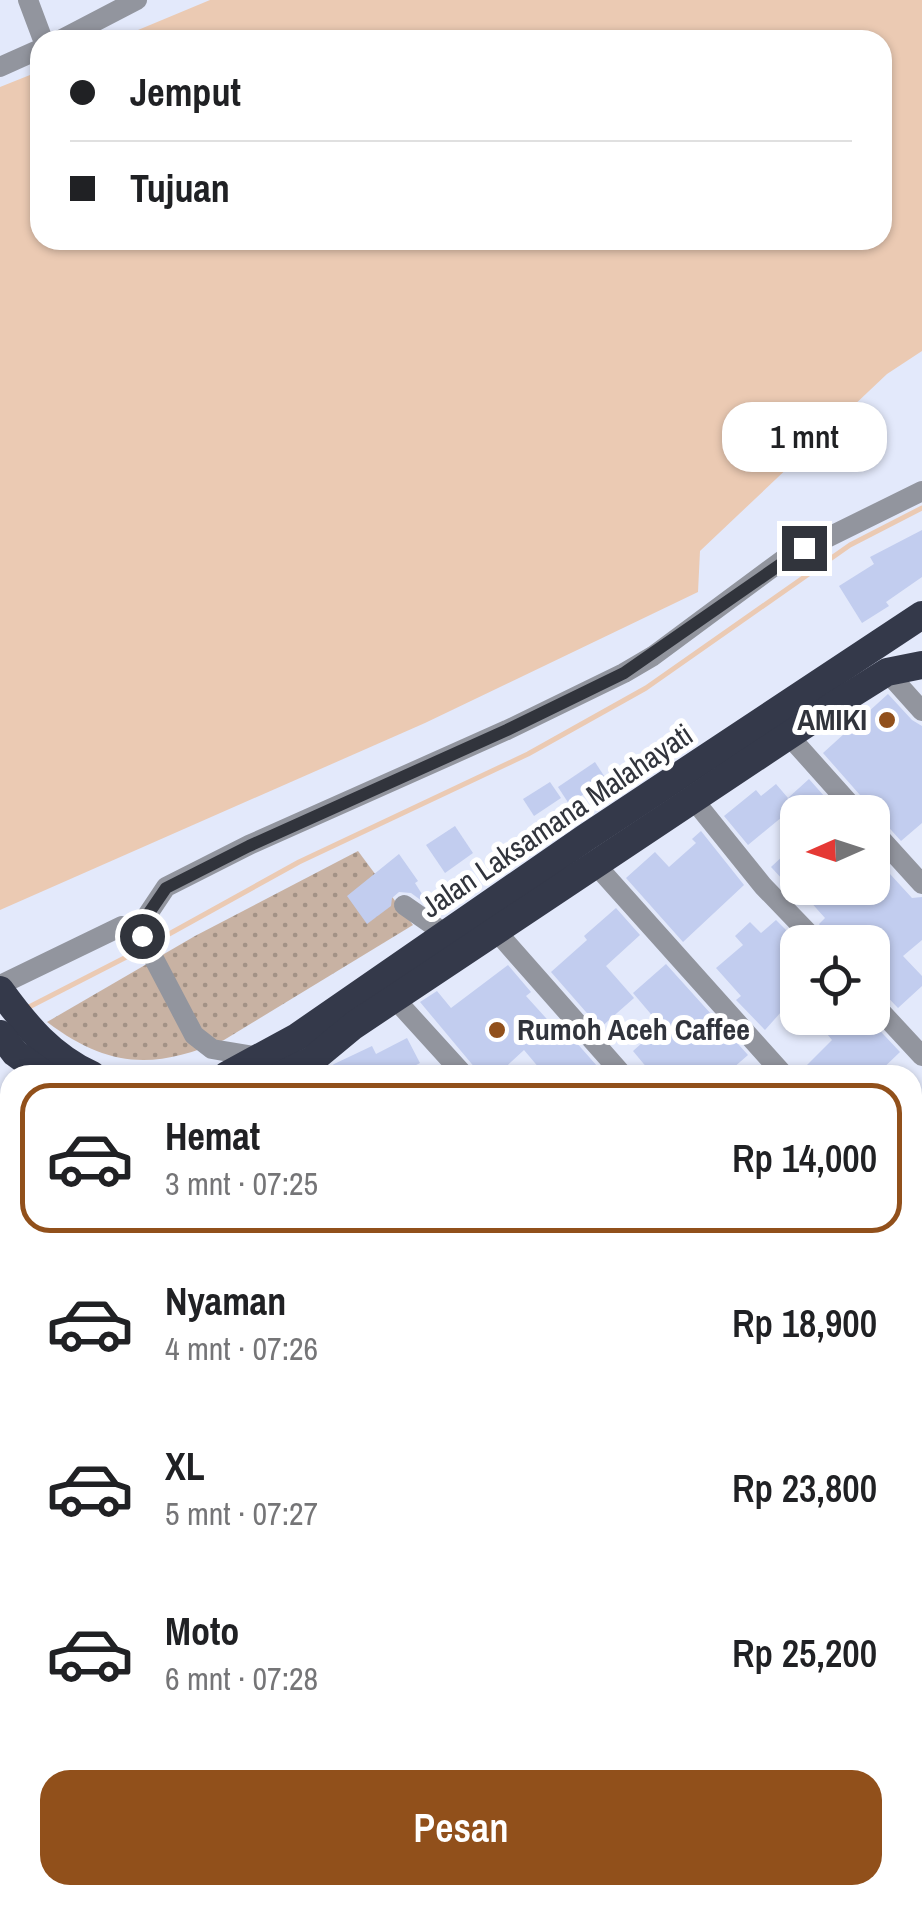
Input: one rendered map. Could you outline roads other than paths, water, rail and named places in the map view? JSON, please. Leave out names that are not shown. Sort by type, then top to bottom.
[{"type":"highway","name":"Jalan Laksamana Malahayati","points":[[317,1065],[352,1026],[394,998],[585,838],[922,615]]},
{"type":"highway","name":"Jalan Laksamana Malahayati","points":[[272,1065],[447,935],[488,922],[594,864],[886,672],[922,665]]},
{"type":"highway","points":[[0,988],[17,1041],[37,1065]]},
{"type":"highway","points":[[17,1041],[72,1065]]},
{"type":"street","points":[[28,0],[39,30]]},
{"type":"street","points":[[79,30],[137,0]]},
{"type":"street","points":[[0,67],[30,54]]},
{"type":"street","points":[[140,932],[166,888],[624,673],[784,560],[922,491]]},
{"type":"street","points":[[886,672],[922,711]]},
{"type":"street","points":[[788,736],[842,795]]},
{"type":"street","points":[[693,799],[800,925]]},
{"type":"street","points":[[890,849],[922,884]]},
{"type":"street","points":[[594,864],[775,1065]]},
{"type":"street","points":[[404,905],[447,935]]},
{"type":"street","points":[[488,922],[614,1065]]},
{"type":"street","points":[[0,988],[122,926],[140,932],[188,1026],[202,1043],[268,1065]]},
{"type":"street","points":[[394,998],[455,1065]]},
{"type":"street","points":[[890,1021],[922,1056]]},
{"type":"waterway","points":[[151,944],[299,862],[528,754],[646,688],[850,545],[922,508]]},
{"type":"waterway","points":[[27,1008],[142,949]]},
{"type":"place","name":"AMIKI","points":[[887,720]]},
{"type":"place","name":"Rumoh Aceh Caffee","points":[[497,1030]]}]
